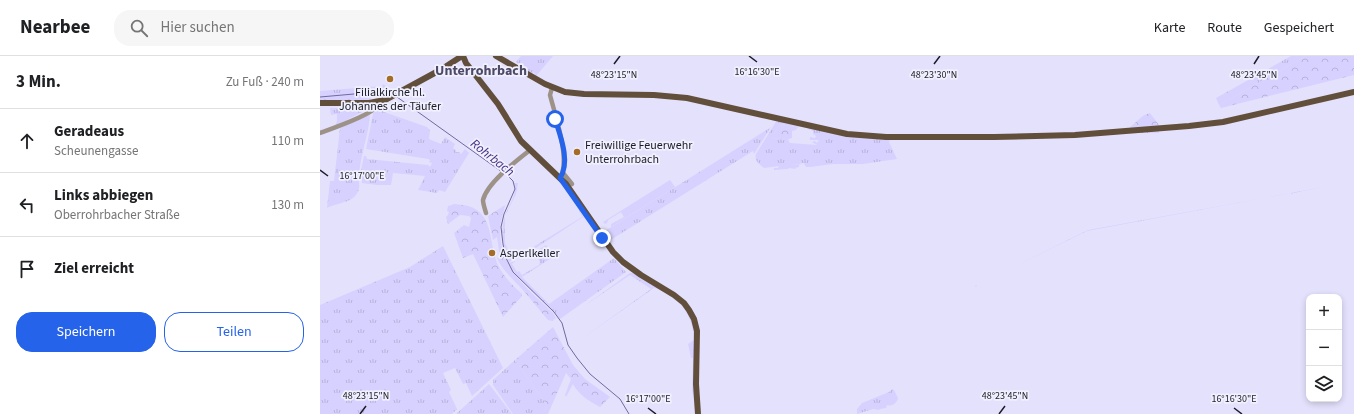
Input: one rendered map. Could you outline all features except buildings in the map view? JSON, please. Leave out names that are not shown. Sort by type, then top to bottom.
[{"type":"main road","points":[[320,103],[377,102],[396,95],[442,70],[463,56],[466,63],[501,108],[517,136],[530,150],[562,175],[613,252],[641,276],[674,294],[684,303],[692,314],[697,331],[696,384],[698,414]]},
{"type":"main road","points":[[496,56],[518,70],[552,88],[577,93],[667,96],[695,100],[854,135],[886,137],[1075,135],[1189,126],[1223,122],[1354,92]]},
{"type":"street","points":[[552,88],[550,95],[563,146],[562,175],[572,184]]},
{"type":"street","points":[[320,133],[372,110],[376,106],[377,102]]},
{"type":"street","points":[[486,213],[483,202],[493,184],[530,150]]},
{"type":"green space","points":[[521,56],[553,56],[536,76],[534,72],[522,70],[524,67],[516,62]]},
{"type":"green space","points":[[1291,56],[1306,56],[1219,105],[1216,98]]},
{"type":"green space","points":[[1306,56],[1354,56],[1354,75],[1221,108],[1219,105]]},
{"type":"green space","points":[[383,84],[394,92],[391,95],[371,97],[370,100],[320,100],[320,91],[382,86]]},
{"type":"green space","points":[[385,104],[384,112],[427,127],[430,130],[429,139],[441,144],[445,137],[455,144],[453,148],[456,152],[461,154],[465,149],[469,153],[445,192],[439,190],[437,193],[418,190],[425,176],[361,170],[364,156],[366,156],[367,159],[428,165],[430,167],[432,163],[429,162],[430,160],[428,159],[366,149],[373,114],[379,105]]},
{"type":"green space","points":[[330,108],[363,108],[364,111],[335,126],[337,114],[331,115]]},
{"type":"green space","points":[[1150,113],[1159,125],[1159,133],[1138,133],[1138,129],[1130,129],[1130,127],[1142,117]]},
{"type":"green space","points":[[370,114],[361,160],[358,191],[350,200],[327,208],[330,181],[334,181],[340,128]]},
{"type":"green space","points":[[777,120],[800,125],[798,127],[779,125],[772,138],[788,139],[790,143],[817,145],[812,142],[815,141],[817,143],[819,140],[810,140],[810,137],[815,138],[816,136],[813,134],[813,131],[808,129],[809,128],[890,140],[889,142],[897,159],[863,164],[833,164],[810,167],[806,167],[804,164],[805,163],[791,165],[802,164],[795,168],[796,169],[789,168],[774,170],[774,168],[778,168],[779,166],[764,168],[756,160],[756,154]]},
{"type":"green space","points":[[779,125],[798,127],[796,130],[792,131],[792,138],[786,140],[772,138]]},
{"type":"green space","points":[[771,127],[754,154],[753,151],[609,241],[601,231],[605,231]]},
{"type":"green space","points":[[362,171],[393,173],[391,185],[362,183]]},
{"type":"green space","points":[[670,180],[675,187],[611,227],[611,224],[624,217],[621,212],[608,220],[607,223],[605,224],[603,222]]},
{"type":"green space","points":[[514,183],[518,183],[516,194],[505,216],[514,196]]},
{"type":"green space","points":[[1329,186],[1293,193],[1292,195],[1291,193],[1087,231],[979,284],[1088,230]]},
{"type":"green space","points":[[453,204],[468,206],[482,215],[489,230],[497,263],[508,280],[522,294],[522,296],[503,317],[473,254],[463,258],[454,233],[464,225],[469,227],[471,218],[469,216],[460,215],[448,224],[446,217],[449,212],[447,211],[448,206]]},
{"type":"green space","points":[[505,205],[500,226],[504,253],[509,265],[524,285],[553,313],[556,318],[552,321],[548,320],[508,274],[497,258],[500,257],[497,237],[493,240],[488,216]]},
{"type":"green space","points":[[578,208],[583,217],[533,250],[509,262],[503,239],[503,221],[505,216],[505,243],[512,260],[582,217]]},
{"type":"green space","points":[[546,245],[553,257],[522,277],[549,304],[614,258],[626,272],[560,319],[526,286],[509,263],[515,261],[512,264],[517,272],[519,271],[522,275],[539,265],[540,262],[535,252]]},
{"type":"green space","points":[[443,246],[503,368],[472,396],[466,383],[463,384],[455,368],[443,373],[451,390],[449,392],[457,409],[452,414],[320,414],[320,305],[410,267]]},
{"type":"green space","points":[[630,273],[633,273],[673,297],[659,289],[654,288],[580,340],[651,289],[630,275],[584,306]]},
{"type":"green space","points":[[687,313],[689,316],[694,327],[696,414],[692,390],[693,358],[691,358],[688,344],[694,340]]},
{"type":"green space","points":[[553,327],[573,365],[585,379],[610,397],[600,407],[581,395],[573,384],[566,397],[565,395],[571,379],[566,373],[548,414],[543,414],[547,405],[515,360]]},
{"type":"green space","points":[[515,360],[547,405],[543,414],[513,414],[493,385],[493,380]]},
{"type":"green space","points":[[489,384],[512,414],[456,414],[488,385]]},
{"type":"green space","points":[[892,389],[898,398],[894,404],[887,405],[886,408],[879,410],[873,409],[857,414],[857,409],[862,403],[889,392]]},
{"type":"waterway","name":"Rohrbach","points":[[320,97],[388,91],[391,93]]},
{"type":"waterway","name":"Rohrbach","points":[[397,97],[502,172]]},
{"type":"waterway","name":"Rohrbach","points":[[505,173],[513,181],[515,189],[504,214],[501,227],[506,258],[513,272],[554,312],[562,323],[568,345],[577,358],[590,374],[620,399],[629,414]]},
{"type":"place","name":"Filialkirche hl. Johannes der Täufer","points":[[390,79]]},
{"type":"place","name":"Freiwillige Feuerwehr Unterrohrbach","points":[[577,152]]},
{"type":"place","name":"Asperlkeller","points":[[492,253]]},
{"type":"district","name":"Unterrohrbach","points":[[481,70]]},
{"type":"route","points":[[555,119],[564,149],[564,170],[560,178],[566,184],[602,238]]}]
